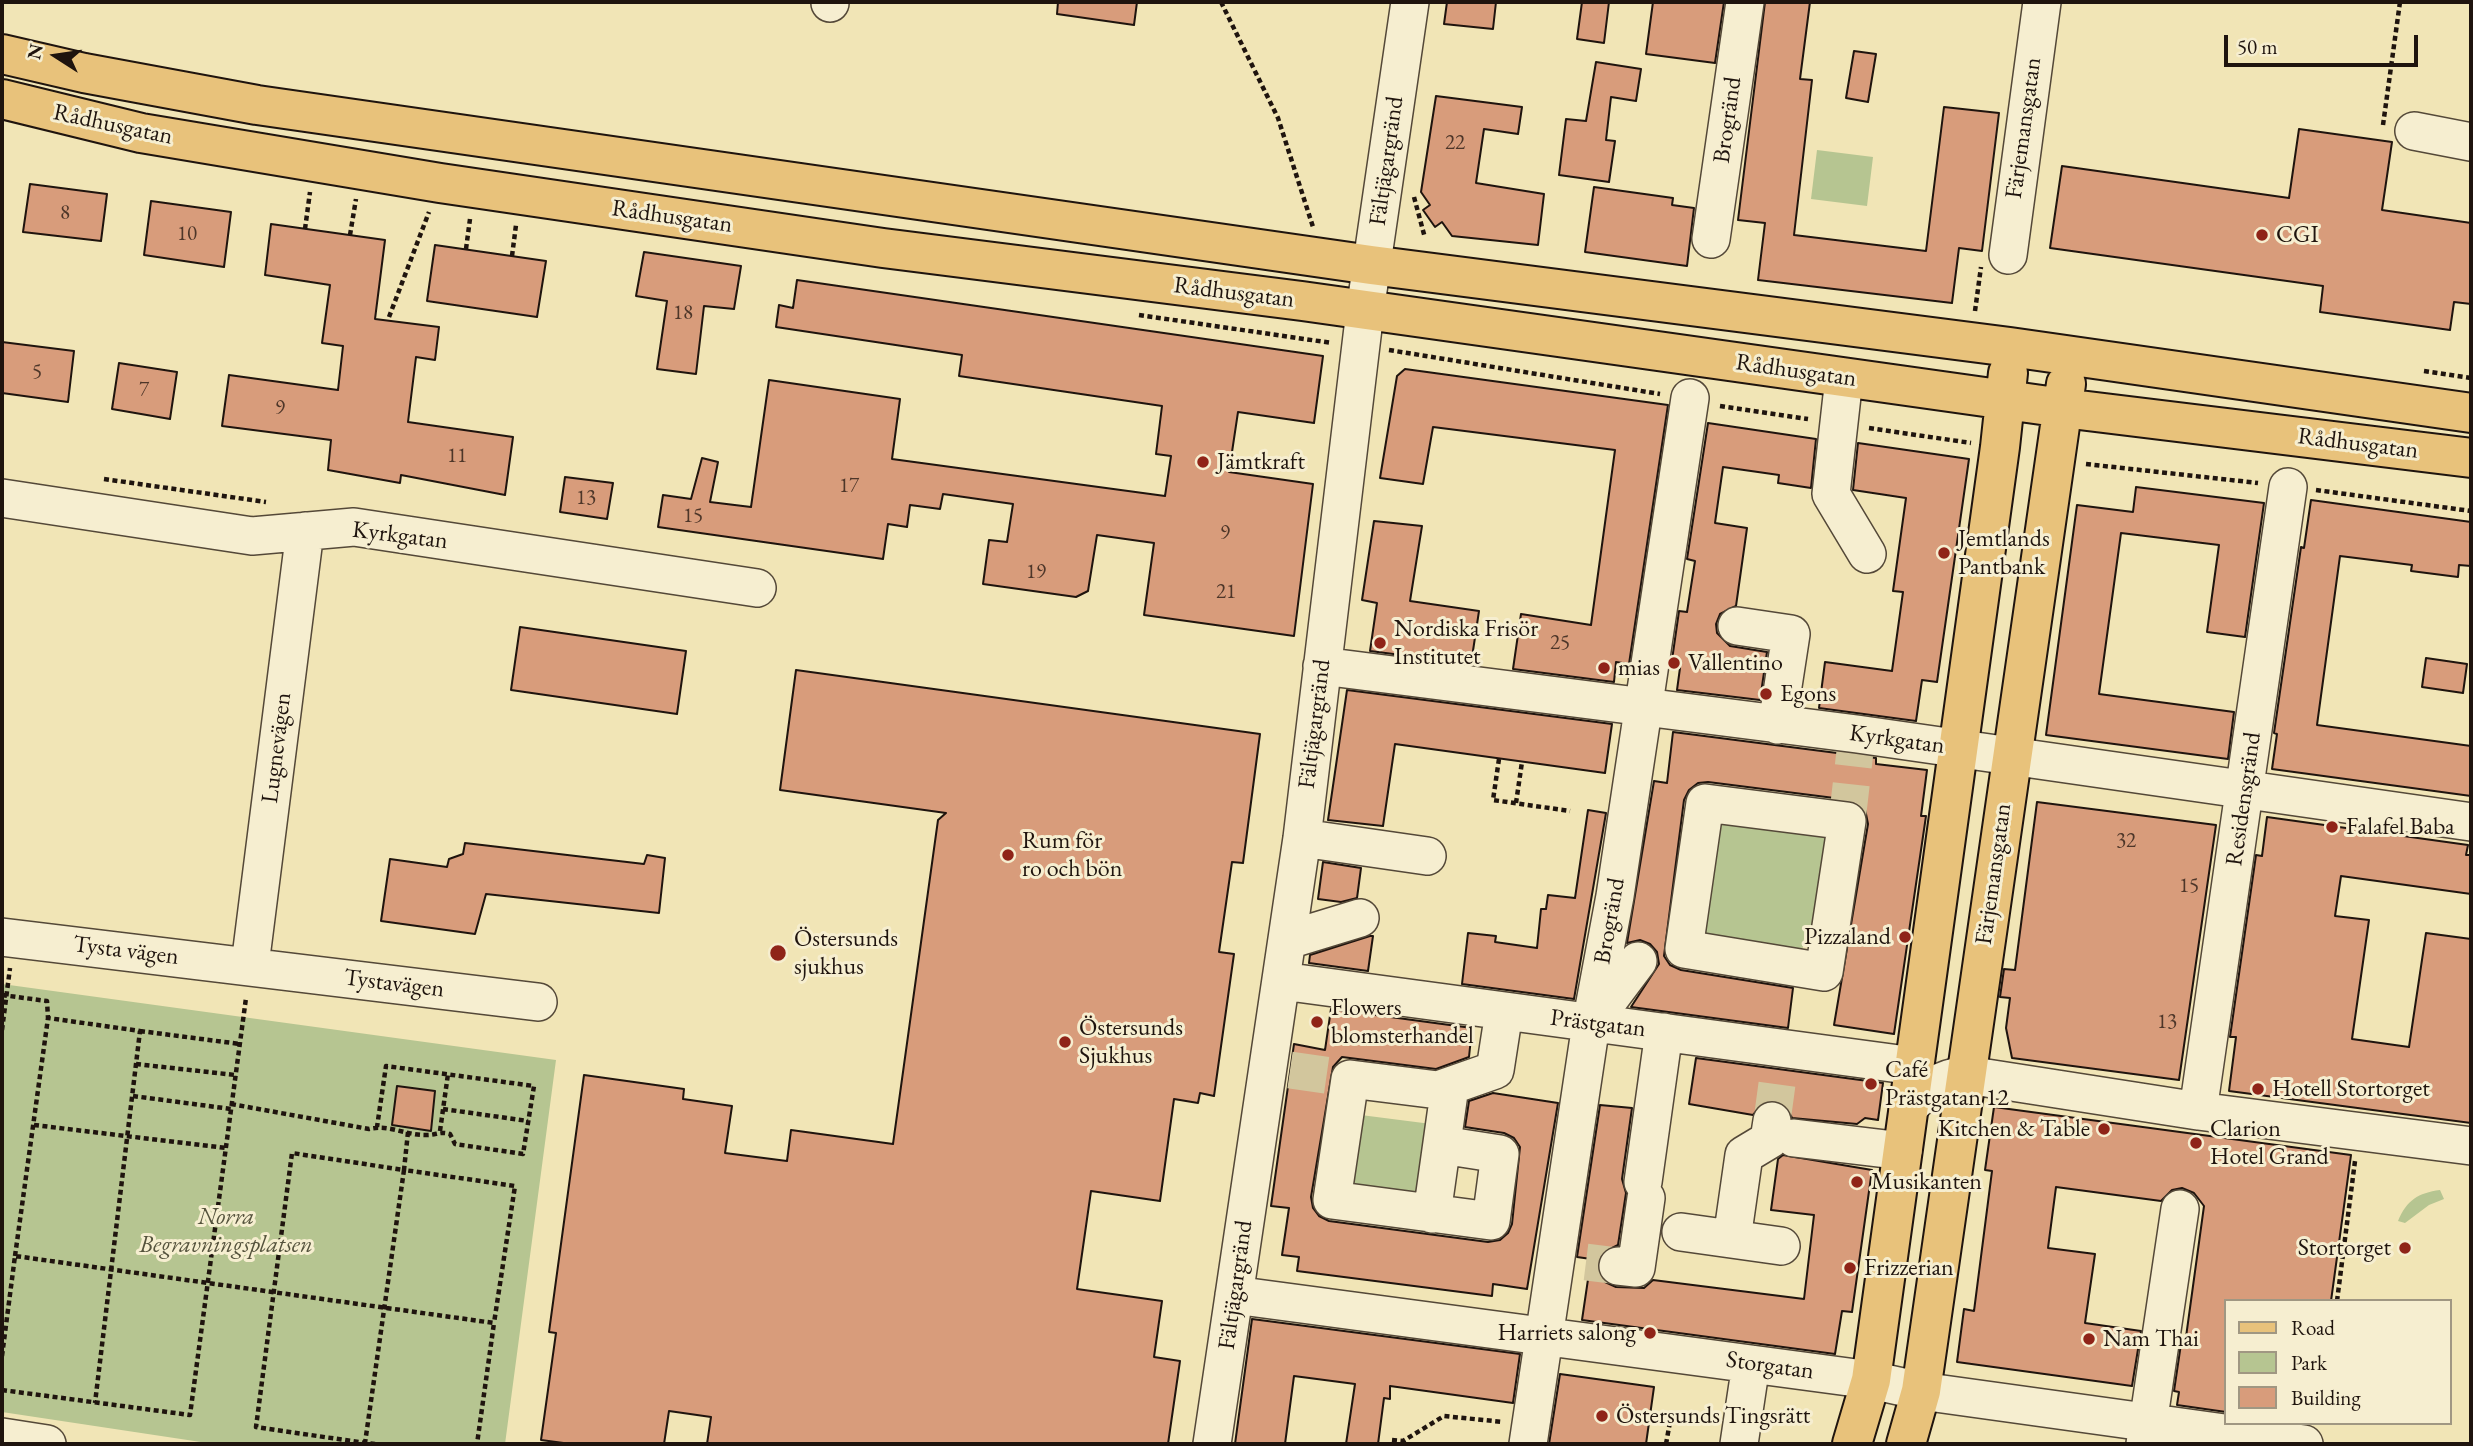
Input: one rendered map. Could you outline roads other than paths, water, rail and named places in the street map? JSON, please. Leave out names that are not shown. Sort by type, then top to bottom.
[{"type":"main road","name":"Rådhusgatan","points":[[2,54],[83,73],[257,104],[1371,265],[2010,347],[2471,413]]},
{"type":"main road","name":"Rådhusgatan","points":[[2,99],[127,131],[440,183],[883,248],[1363,329],[1844,378],[2471,458]]},
{"type":"main road","points":[[1852,1444],[1871,1380],[2000,447],[2010,347]]},
{"type":"main road","name":"Färjemansgatan","points":[[1906,1444],[1921,1391],[2069,357]]},
{"type":"street","name":"Fältjägargränd","points":[[1212,1444],[1234,1295],[1280,1069],[1282,981],[1302,838],[1371,265],[1410,2]]},
{"type":"street","name":"Brogränd","points":[[1710,239],[1745,2]]},
{"type":"street","name":"Färjemansgatan","points":[[2007,255],[2042,2]]},
{"type":"street","points":[[2414,131],[2471,142]]},
{"type":"street","points":[[1844,378],[1831,494],[1867,554]]},
{"type":"street","name":"Brogränd","points":[[1529,1435],[1546,1336],[1587,1262],[1591,1024],[1615,896],[1690,398]]},
{"type":"street","name":"Residensgränd","points":[[2198,1111],[2288,486]]},
{"type":"street","name":"Kyrkgatan","points":[[2,498],[252,536],[354,527],[757,588]]},
{"type":"street","name":"Lugnevägen","points":[[250,965],[306,531]]},
{"type":"street","points":[[1737,626],[1791,634],[1777,724]]},
{"type":"street","name":"Kyrkgatan","points":[[1322,666],[1958,748],[2471,822]]},
{"type":"street","points":[[1705,803],[1847,821],[1824,972],[1684,949],[1705,803]]},
{"type":"street","points":[[1302,838],[1427,856]]},
{"type":"street","points":[[1288,940],[1360,918]]},
{"type":"street","name":"Tysta vägen","points":[[8,937],[250,965]]},
{"type":"street","points":[[1591,1024],[1638,961]]},
{"type":"street","name":"Tystavägen","points":[[250,965],[538,1002]]},
{"type":"street","name":"Prästgatan","points":[[1282,981],[1664,1032],[1780,1054],[1914,1066]]},
{"type":"street","points":[[1442,1145],[1500,1154],[1491,1221],[1332,1200],[1344,1078],[1438,1090],[1495,1070],[1504,1012]]},
{"type":"street","points":[[1587,1262],[1636,1268],[1664,1032]]},
{"type":"street","points":[[1908,1108],[1928,1087],[1948,1077],[1967,1074],[2198,1111],[2471,1146]]},
{"type":"street","points":[[1432,1214],[1450,1086]]},
{"type":"street","points":[[1732,1240],[1744,1155],[1783,1130],[1903,1151]]},
{"type":"street","points":[[2147,1434],[2180,1209]]},
{"type":"street","points":[[1681,1233],[1781,1246]]},
{"type":"street","name":"Storgatan","points":[[1234,1295],[1871,1380],[2147,1434],[2304,1444]]},
{"type":"street","points":[[1739,1444],[1751,1364]]},
{"type":"tunnel","points":[[1847,821],[1857,734]]},
{"type":"tunnel","points":[[1772,1121],[1780,1062]]},
{"type":"tunnel","points":[[1290,1070],[1339,1077]]},
{"type":"tunnel","points":[[1586,1262],[1618,1266]]},
{"type":"place","name":"CGI","points":[[2262,235]]},
{"type":"place","name":"Jämtkraft","points":[[1203,462]]},
{"type":"place","name":"Jemtlands Pantbank","points":[[1944,553]]},
{"type":"place","name":"Nordiska Frisör Institutet","points":[[1380,643]]},
{"type":"place","name":"Vallentino","points":[[1674,663]]},
{"type":"place","name":"mias","points":[[1604,668]]},
{"type":"place","name":"Egons","points":[[1766,694]]},
{"type":"place","name":"Falafel Baba","points":[[2332,827]]},
{"type":"place","name":"Rum för ro och bön","points":[[1008,855]]},
{"type":"place","name":"Pizzaland","points":[[1905,937]]},
{"type":"place","name":"Östersunds sjukhus","points":[[778,953]]},
{"type":"place","name":"Flowers blomsterhandel","points":[[1317,1022]]},
{"type":"place","name":"Östersunds Sjukhus","points":[[1065,1042]]},
{"type":"place","name":"Café Prästgatan 12","points":[[1871,1084]]},
{"type":"place","name":"Hotell Stortorget","points":[[2258,1089]]},
{"type":"place","name":"Kitchen & Table","points":[[2104,1129]]},
{"type":"place","name":"Clarion Hotel Grand","points":[[2196,1143]]},
{"type":"place","name":"Musikanten","points":[[1857,1182]]},
{"type":"place","name":"Stortorget","points":[[2405,1248]]},
{"type":"place","name":"Frizzerian","points":[[1850,1268]]},
{"type":"place","name":"Harriets salong","points":[[1650,1333]]},
{"type":"place","name":"Nam Thai","points":[[2089,1339]]},
{"type":"place","name":"Östersunds Tingsrätt","points":[[1602,1416]]},
{"type":"park label","name":"Norra Begravningsplatsen","points":[[226,1231]]}]
